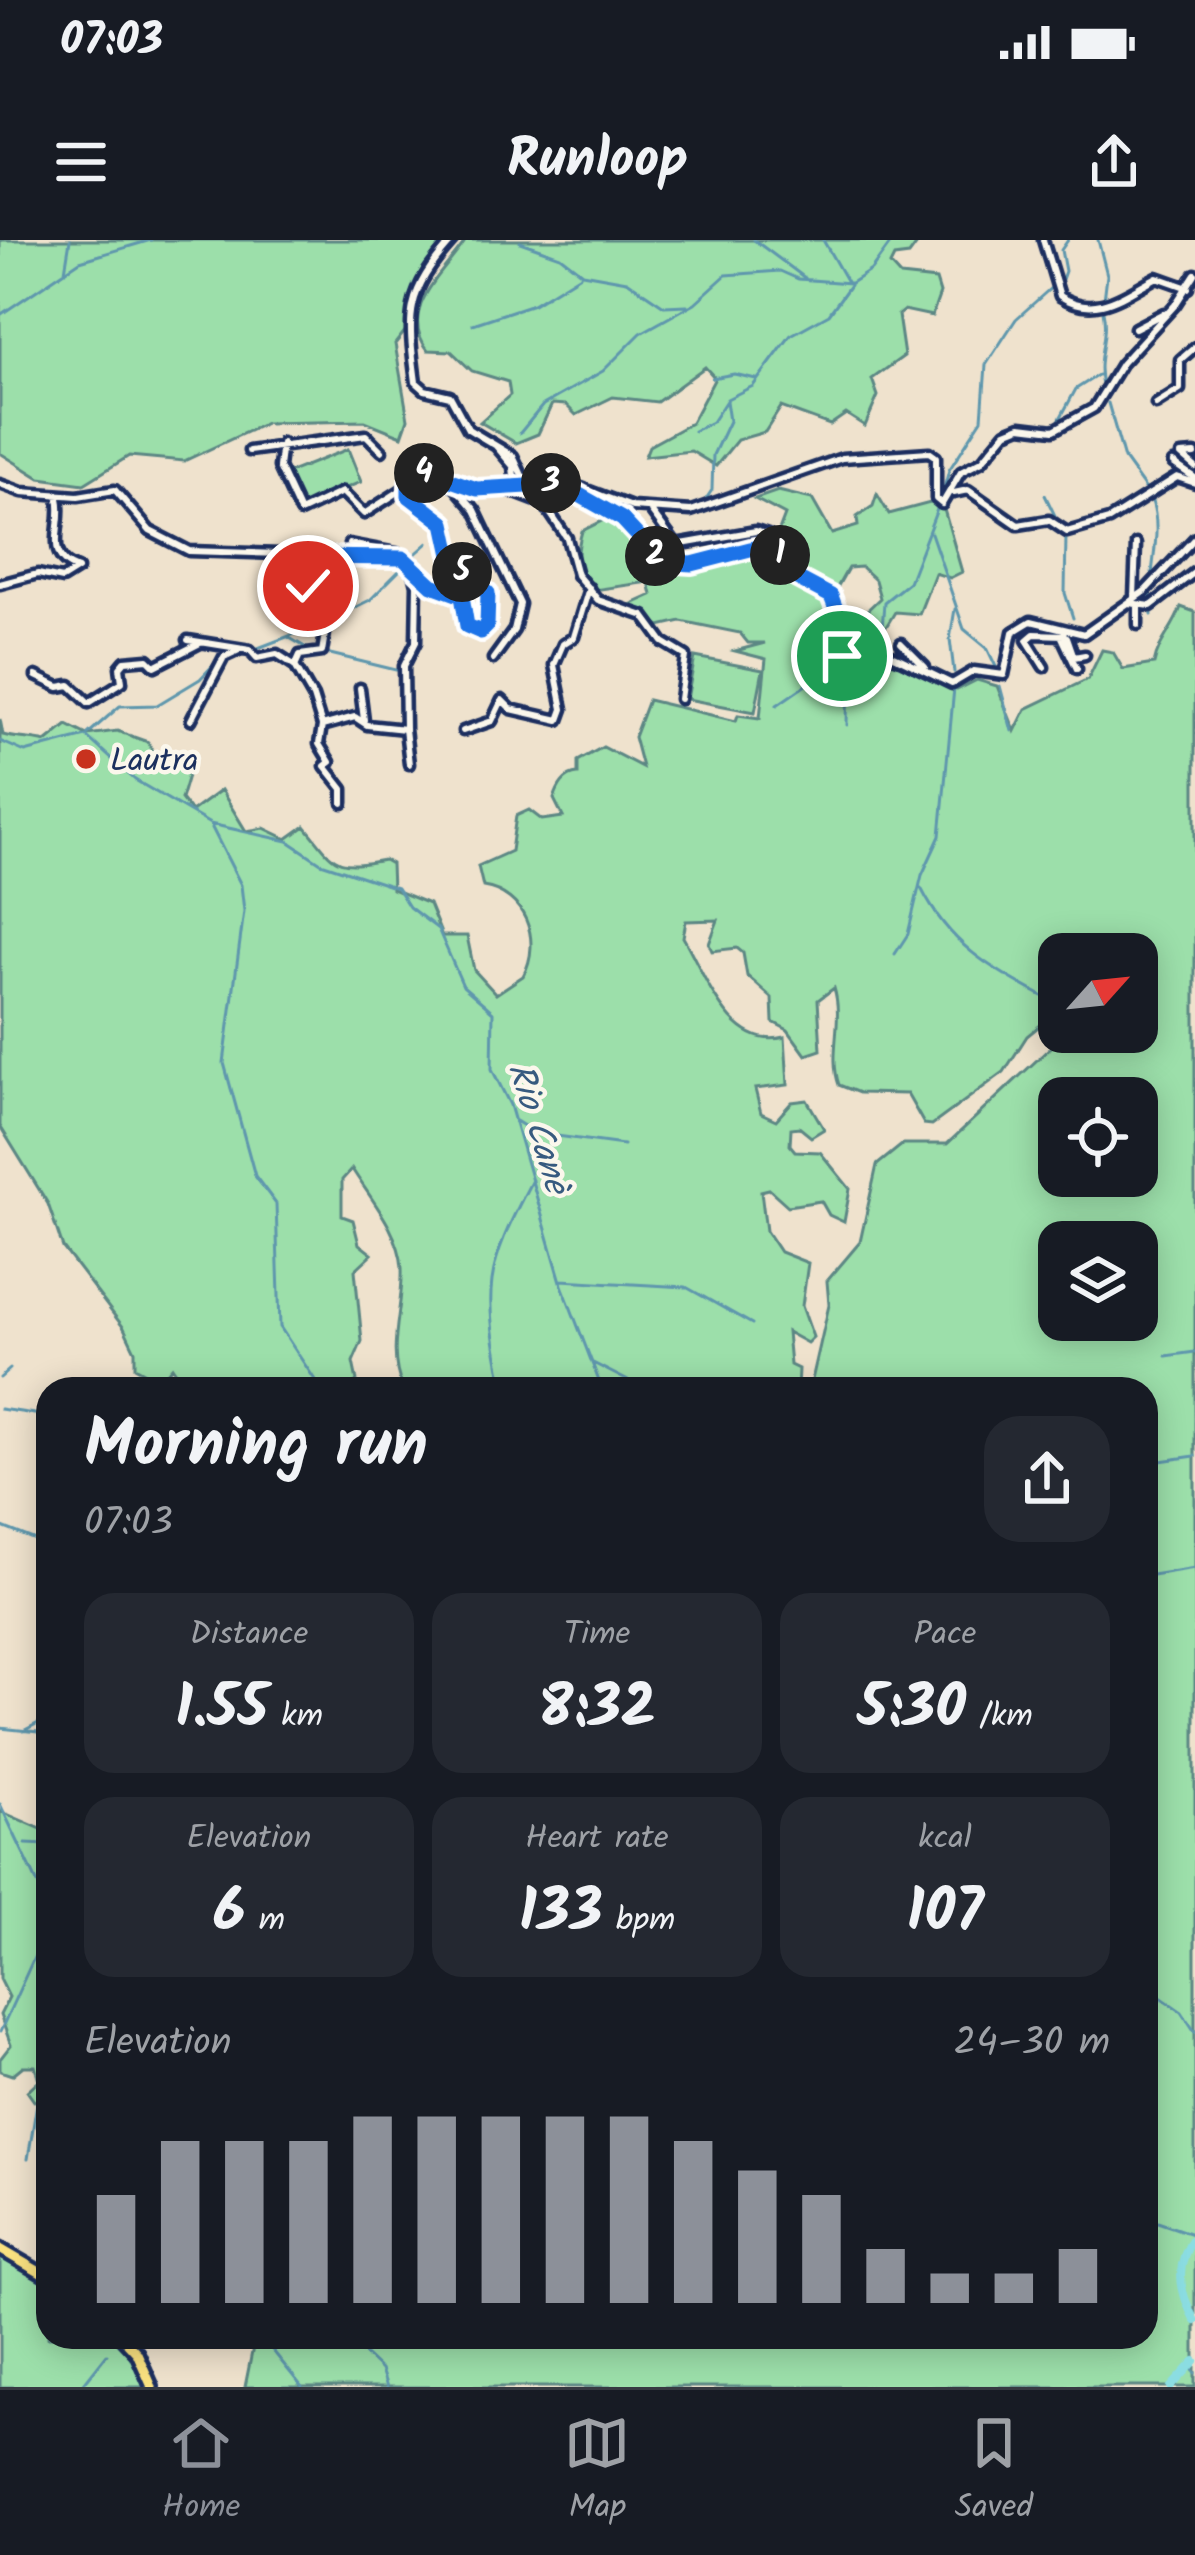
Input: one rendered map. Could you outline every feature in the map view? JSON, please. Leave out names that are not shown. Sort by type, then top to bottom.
[{"type":"main road","points":[[0,2248],[36,2270]]},
{"type":"main road","points":[[133,2349],[152,2387]]},
{"type":"street","points":[[453,240],[414,294],[407,320],[416,382],[425,390],[450,396],[468,429],[510,460],[511,489]]},
{"type":"street","points":[[1043,240],[1060,296],[1073,303],[1105,307],[1156,277],[1188,289]]},
{"type":"street","points":[[951,496],[961,472],[982,461],[1006,432],[1021,426],[1054,430],[1094,408],[1121,364],[1188,289],[1195,274]]},
{"type":"street","points":[[1135,328],[1168,313]]},
{"type":"street","points":[[1156,404],[1180,388],[1180,360],[1195,347]]},
{"type":"street","points":[[468,429],[507,449],[526,484]]},
{"type":"street","points":[[249,451],[366,435],[382,451]]},
{"type":"street","points":[[282,443],[279,467],[300,512],[342,492],[364,514],[410,480],[430,472],[477,489],[553,482],[647,508],[700,509],[842,458],[929,452],[936,457],[937,501],[942,504],[962,488],[1018,525],[1049,520],[1067,532],[1109,520],[1177,477],[1195,480]]},
{"type":"street","points":[[1195,454],[1181,455],[1195,467]]},
{"type":"street","points":[[1173,463],[1195,480]]},
{"type":"street","points":[[449,479],[475,510],[522,609],[493,659]]},
{"type":"street","points":[[349,544],[407,559],[432,585],[462,596],[470,630],[486,628],[488,593],[453,564],[446,526],[409,496],[410,480]]},
{"type":"street","points":[[0,484],[83,495],[117,482]]},
{"type":"street","points":[[553,482],[622,519],[662,562],[692,564],[754,548],[784,557]]},
{"type":"street","points":[[107,488],[124,496],[150,531],[169,544],[203,553],[267,550],[302,557],[407,559]]},
{"type":"street","points":[[511,489],[544,504],[567,538],[576,573],[598,600],[648,619],[662,642],[686,656],[680,699]]},
{"type":"street","points":[[2,582],[38,574],[62,579],[78,569],[56,556],[60,499],[50,494]]},
{"type":"street","points":[[647,508],[663,521],[676,545],[756,531],[768,535],[797,578],[831,596],[840,620],[839,649],[847,662],[888,655],[952,684],[974,670],[1000,678],[1020,626],[1040,622],[1066,634],[1077,669]]},
{"type":"street","points":[[1136,600],[1195,538]]},
{"type":"street","points":[[1136,544],[1138,625]]},
{"type":"street","points":[[295,666],[300,655],[322,652],[328,633],[312,589],[279,575],[302,557]]},
{"type":"street","points":[[407,559],[417,585],[416,642],[404,667],[409,764]]},
{"type":"street","points":[[1044,667],[1027,640],[1084,634],[1125,602],[1136,600],[1151,606],[1195,572]]},
{"type":"street","points":[[463,731],[492,721],[502,700],[508,708],[560,720],[562,698],[554,665],[563,644],[574,637],[589,588]]},
{"type":"street","points":[[1066,634],[1074,657],[1085,655]]},
{"type":"street","points":[[188,640],[250,650],[257,658],[278,655],[295,666],[313,697],[322,726],[319,744],[330,763],[326,766],[343,789],[343,803]]},
{"type":"street","points":[[36,676],[59,687],[70,685],[88,703],[122,682],[120,667],[127,660],[148,659],[154,667],[200,643]]},
{"type":"street","points":[[901,643],[927,670]]},
{"type":"street","points":[[191,720],[224,657],[239,650]]},
{"type":"street","points":[[360,688],[367,725],[404,728]]},
{"type":"street","points":[[322,726],[347,718],[364,720]]},
{"type":"green space","points":[[0,240],[449,240],[411,293],[406,330],[395,344],[408,419],[402,436],[365,421],[266,423],[184,461],[129,456],[84,484],[40,478],[0,453]]},
{"type":"green space","points":[[466,240],[920,240],[909,255],[894,257],[890,265],[900,276],[936,280],[940,293],[932,316],[904,310],[898,315],[904,356],[872,379],[878,396],[865,426],[846,414],[830,425],[781,407],[765,432],[737,440],[716,466],[691,451],[645,456],[649,446],[691,423],[715,378],[705,367],[657,402],[613,397],[576,415],[566,405],[552,404],[538,434],[516,443],[480,422],[510,395],[508,382],[472,371],[451,351],[428,350],[417,320],[427,292]]},
{"type":"green space","points":[[348,449],[361,482],[298,508],[285,474]]},
{"type":"green space","points":[[778,491],[812,499],[832,534],[858,526],[857,517],[873,506],[877,494],[889,514],[930,503],[943,506],[962,572],[950,578],[935,573],[919,614],[895,612],[881,635],[873,638],[859,618],[880,598],[875,580],[861,567],[848,568],[834,593],[798,573],[777,536],[785,515],[755,499]]},
{"type":"green space","points":[[606,513],[653,558],[670,567],[696,566],[749,552],[774,554],[799,582],[831,602],[840,660],[854,666],[904,665],[957,690],[977,680],[997,686],[1015,731],[1026,709],[1088,679],[1102,650],[1113,652],[1123,669],[1154,664],[1181,607],[1195,612],[1195,2387],[245,2387],[253,2349],[1158,2349],[1158,1377],[813,1377],[829,1305],[827,1281],[860,1242],[877,1165],[903,1144],[947,1144],[1044,1053],[1158,1053],[1158,933],[1038,933],[1038,1027],[1004,1072],[932,1125],[924,1124],[907,1094],[859,1093],[839,1085],[834,988],[818,1000],[821,1050],[806,1055],[788,1030],[773,1022],[772,998],[747,976],[743,953],[737,948],[712,951],[709,944],[718,920],[686,921],[683,937],[710,989],[734,1022],[766,1039],[785,1037],[788,1085],[755,1089],[761,1113],[776,1120],[792,1102],[807,1100],[824,1129],[811,1137],[799,1127],[791,1128],[790,1145],[795,1151],[820,1152],[850,1189],[844,1222],[829,1215],[821,1201],[788,1206],[769,1189],[761,1191],[766,1231],[780,1252],[808,1263],[802,1306],[813,1337],[807,1343],[787,1332],[790,1365],[798,1369],[798,1377],[399,1377],[400,1255],[383,1216],[352,1169],[342,1180],[342,1216],[353,1220],[359,1244],[372,1254],[355,1270],[362,1341],[353,1362],[356,1377],[179,1377],[172,1367],[163,1377],[153,1377],[135,1367],[135,1351],[124,1328],[63,1248],[48,1204],[0,1126],[0,719],[3,735],[46,742],[67,725],[87,735],[117,731],[148,742],[160,764],[176,762],[189,772],[181,799],[191,812],[221,790],[246,831],[264,828],[287,839],[305,826],[337,861],[384,860],[391,864],[392,889],[429,904],[442,936],[467,936],[474,970],[496,994],[523,976],[529,962],[530,933],[509,898],[483,887],[478,866],[511,851],[516,816],[529,810],[542,820],[563,817],[554,799],[560,786],[578,774],[578,761],[603,747],[642,767],[634,737],[648,700],[736,721],[738,715],[760,718],[766,659],[735,651],[765,643],[748,643],[740,633],[681,621],[660,626],[630,605],[652,595],[649,582],[594,590],[580,569],[582,531],[602,521]]},
{"type":"green space","points":[[695,657],[763,670],[755,712],[687,699]]},
{"type":"green space","points":[[0,1811],[36,1827],[36,2070],[23,2066],[12,2075],[0,2071],[0,2059],[11,2045],[0,2015],[9,1997],[0,1979]]},
{"type":"green space","points":[[36,2083],[36,2101],[34,2101],[27,2091]]},
{"type":"green space","points":[[0,2254],[36,2274],[36,2349],[126,2349],[149,2387],[0,2387]]},
{"type":"waterway","points":[[65,271],[70,240]]},
{"type":"waterway","points":[[0,315],[80,261],[151,240]]},
{"type":"waterway","points":[[754,240],[805,278]]},
{"type":"waterway","points":[[823,240],[847,282]]},
{"type":"waterway","points":[[851,283],[871,270],[893,240]]},
{"type":"waterway","points":[[1060,285],[1065,271],[1061,250],[1068,240]]},
{"type":"waterway","points":[[1098,240],[1107,275],[1104,300]]},
{"type":"waterway","points":[[520,242],[560,256],[582,273],[627,281],[664,306],[687,305]]},
{"type":"waterway","points":[[520,433],[543,405],[603,371],[641,333],[695,303],[726,275],[780,271],[798,279],[850,283]]},
{"type":"waterway","points":[[473,324],[533,304],[580,275]]},
{"type":"waterway","points":[[694,431],[712,422],[727,399],[753,386],[791,335],[829,314],[850,285]]},
{"type":"waterway","points":[[941,500],[949,470],[982,419],[986,365],[1016,319],[1053,286]]},
{"type":"waterway","points":[[1103,311],[1103,387]]},
{"type":"waterway","points":[[712,378],[734,374],[756,379]]},
{"type":"waterway","points":[[1056,426],[1076,389],[1098,375]]},
{"type":"waterway","points":[[706,499],[712,490],[713,455],[729,421],[726,401]]},
{"type":"waterway","points":[[1108,403],[1124,459],[1147,491]]},
{"type":"waterway","points":[[1045,495],[1059,524]]},
{"type":"waterway","points":[[1151,499],[1156,527],[1152,615]]},
{"type":"waterway","points":[[882,630],[884,602],[909,582],[939,504]]},
{"type":"waterway","points":[[931,533],[964,629],[987,648],[998,671]]},
{"type":"waterway","points":[[1066,535],[1065,593],[1073,618]]},
{"type":"waterway","points":[[411,558],[428,543]]},
{"type":"waterway","points":[[329,620],[370,600],[405,565]]},
{"type":"waterway","points":[[954,672],[950,639],[955,609]]},
{"type":"waterway","points":[[253,650],[323,623]]},
{"type":"waterway","points":[[288,637],[310,650]]},
{"type":"waterway","points":[[326,653],[396,670]]},
{"type":"waterway","points":[[88,734],[120,706],[157,705],[200,679],[219,659]]},
{"type":"waterway","points":[[777,705],[839,662]]},
{"type":"waterway","points":[[847,725],[848,668]]},
{"type":"waterway","points":[[1000,686],[1012,731]]},
{"type":"waterway","points":[[895,954],[908,934],[922,875],[940,836],[954,688]]},
{"type":"waterway","name":"Rio Canè","points":[[0,741],[25,752],[86,736],[135,780],[210,824],[288,841],[321,863],[397,888],[409,907],[438,929],[463,986],[493,1012],[492,1069],[510,1105],[562,1285],[597,1377]]},
{"type":"waterway","points":[[210,824],[241,885],[244,911],[224,1063],[255,1176],[276,1204],[280,1327],[313,1377]]},
{"type":"waterway","points":[[921,888],[957,939],[1038,994]]},
{"type":"waterway","points":[[524,1088],[535,1085]]},
{"type":"waterway","points":[[516,1121],[535,1133],[623,1145]]},
{"type":"waterway","points":[[501,1377],[492,1327],[492,1281],[504,1237],[532,1180]]},
{"type":"waterway","points":[[561,1280],[686,1287],[752,1324]]},
{"type":"waterway","points":[[1166,1356],[1195,1352]]},
{"type":"waterway","points":[[593,1363],[620,1377]]},
{"type":"waterway","points":[[0,1378],[10,1369]]},
{"type":"waterway","points":[[0,1409],[36,1414]]},
{"type":"waterway","points":[[1158,1461],[1195,1456]]},
{"type":"waterway","points":[[0,1526],[36,1540]]},
{"type":"waterway","points":[[1158,1574],[1195,1568]]},
{"type":"waterway","points":[[23,1731],[36,1724]]},
{"type":"waterway","points":[[0,1728],[36,1732]]},
{"type":"waterway","points":[[0,1804],[36,1880]]},
{"type":"waterway","points":[[26,1844],[36,1844]]},
{"type":"waterway","points":[[0,2032],[36,1953]]},
{"type":"waterway","points":[[1158,1995],[1182,2012],[1195,2032]]},
{"type":"waterway","points":[[28,2159],[36,2109]]},
{"type":"waterway","points":[[1158,2222],[1195,2235]]},
{"type":"waterway","points":[[1195,2236],[1184,2257],[1181,2278],[1195,2321]]},
{"type":"waterway","points":[[271,2349],[302,2387]]},
{"type":"waterway","points":[[359,2349],[381,2370],[387,2387]]},
{"type":"waterway","points":[[81,2387],[107,2354]]},
{"type":"waterway","points":[[1171,2387],[1195,2361]]},
{"type":"waterway","points":[[1191,2367],[1195,2373]]},
{"type":"place","name":"Lautra","points":[[86,759]]},
{"type":"route","points":[[308,586],[279,574],[302,557],[403,558],[413,561],[432,585],[462,596],[467,626],[481,632],[487,626],[491,604],[488,593],[453,564],[446,526],[409,496],[409,483],[427,472],[477,489],[553,482],[622,519],[662,562],[692,564],[754,548],[784,557],[797,578],[826,591],[836,604],[842,656]]}]
